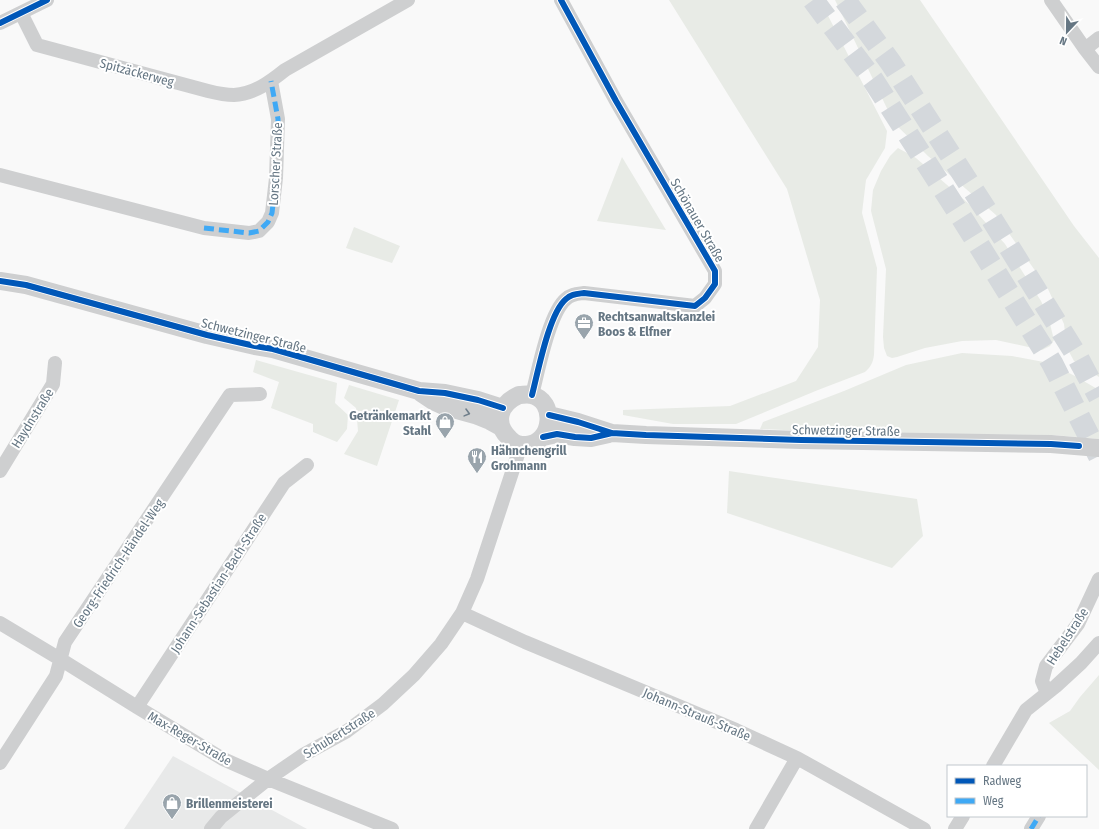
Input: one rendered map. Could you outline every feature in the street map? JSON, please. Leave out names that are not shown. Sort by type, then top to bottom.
[{"type":"street","points":[[0,23],[46,0]]},
{"type":"street","points":[[271,81],[285,70],[408,0]]},
{"type":"street","name":"Schönauer Straße","points":[[532,395],[549,330],[558,308],[573,294],[584,292],[695,306],[705,298],[715,284],[715,271],[616,101],[561,0]]},
{"type":"street","points":[[1051,0],[1085,49],[1099,66]]},
{"type":"street","name":"Spitzäckerweg","points":[[21,13],[37,45],[208,91],[233,95],[251,92],[271,81]]},
{"type":"street","points":[[1085,49],[1099,38]]},
{"type":"street","name":"Lorscher Straße","points":[[0,175],[204,228],[250,234],[259,231],[268,222],[272,213],[276,178],[278,119],[271,81]]},
{"type":"street","name":"Schwetzinger Straße","points":[[0,282],[26,285],[207,336],[273,349],[419,391],[445,393],[478,400],[503,408]]},
{"type":"street","name":"Haydnstraße","points":[[0,471],[53,384],[55,363]]},
{"type":"street","name":"Schwetzinger Straße","points":[[419,391],[432,401],[446,407],[475,415],[501,427]]},
{"type":"street","name":"Georg-Friedrich-Händel-Weg","points":[[0,763],[56,676],[66,642],[230,395],[260,394]]},
{"type":"street","points":[[519,395],[532,395],[542,401],[545,405],[549,415],[547,431],[543,437],[531,444],[515,444],[504,433],[501,427],[500,418],[503,408],[513,398],[519,395]]},
{"type":"street","name":"Schwetzinger Straße","points":[[549,415],[578,422],[612,433],[801,440],[1051,444],[1099,448]]},
{"type":"street","name":"Schwetzinger Straße","points":[[543,437],[557,434],[591,438],[612,433]]},
{"type":"street","name":"Schubertstraße","points":[[211,829],[221,817],[268,779],[303,755],[347,731],[383,704],[419,670],[441,644],[462,613],[477,579],[521,445]]},
{"type":"street","name":"Johann-Sebastian-Bach-Straße","points":[[137,707],[284,483],[307,465]]},
{"type":"street","name":"Hebelstraße","points":[[1048,693],[1042,681],[1046,666],[1078,624],[1099,579]]},
{"type":"street","name":"Johann-Strauß-Straße","points":[[462,613],[532,645],[736,730],[797,758],[924,829]]},
{"type":"street","name":"Max-Reger-Straße","points":[[0,623],[223,759],[268,779],[392,829]]},
{"type":"street","name":"Hebelstraße","points":[[994,765],[1026,710],[1048,693],[1081,663],[1099,643]]},
{"type":"street","points":[[756,829],[797,758]]},
{"type":"street","points":[[955,829],[962,817]]},
{"type":"street","points":[[1031,829],[1037,817]]},
{"type":"shaded area","points":[[669,0],[820,0],[887,131],[885,148],[866,180],[862,213],[877,268],[874,355],[869,368],[865,372],[736,424],[673,424],[623,415],[623,410],[730,406],[796,381],[818,347],[820,300],[787,189]]},
{"type":"shaded area","points":[[835,0],[920,0],[1074,226],[1099,258],[1099,377],[1074,361],[1067,348],[1064,324],[1048,289],[996,215],[928,156],[894,123]]},
{"type":"shaded area","points":[[898,148],[916,158],[969,204],[1005,244],[1041,301],[1048,316],[1054,340],[1050,346],[1042,350],[996,340],[962,341],[925,348],[892,358],[887,356],[884,348],[883,337],[886,269],[871,211],[873,190],[881,171],[890,156]]},
{"type":"shaded area","points":[[622,157],[666,230],[597,221]]},
{"type":"shaded area","points":[[354,227],[400,246],[392,263],[346,248]]},
{"type":"shaded area","points":[[962,353],[1012,356],[1049,363],[1099,390],[1099,439],[1053,435],[850,433],[760,429],[763,422],[906,365]]},
{"type":"shaded area","points":[[256,360],[337,383],[335,403],[348,415],[347,429],[337,442],[313,432],[313,424],[271,408],[279,382],[253,372]]},
{"type":"shaded area","points":[[349,385],[399,400],[377,466],[344,454],[358,431],[356,408],[344,398]]},
{"type":"shaded area","points":[[729,471],[917,499],[923,536],[892,568],[727,513]]},
{"type":"shaded area","points":[[1099,675],[1099,770],[1049,723],[1070,711]]},
{"type":"shaded area","points":[[173,756],[307,829],[124,829]]},
{"type":"tunnel","points":[[813,0],[873,80],[965,223],[1052,363],[1099,456]]},
{"type":"tunnel","points":[[845,0],[891,63],[988,213],[1077,356],[1099,397]]},
{"type":"marked path","points":[[204,228],[249,233],[259,231],[268,222],[272,213],[276,178],[278,119],[271,81]]},
{"type":"marked path","points":[[1031,829],[1038,817]]},
{"type":"cycle path","points":[[0,23],[47,0]]},
{"type":"cycle path","points":[[532,395],[549,329],[560,306],[570,296],[584,293],[695,306],[705,298],[715,284],[715,271],[616,101],[561,0]]},
{"type":"cycle path","points":[[0,281],[26,285],[207,335],[273,349],[419,391],[445,393],[478,400],[503,408]]},
{"type":"cycle path","points":[[549,415],[578,422],[612,433],[646,435],[801,440],[1051,444],[1079,446]]},
{"type":"cycle path","points":[[543,437],[557,434],[591,438],[612,433]]},
{"type":"place","name":"Rechtsanwaltskanzlei Boos & Elfner","points":[[584,340]]},
{"type":"place","name":"Getränkemarkt Stahl","points":[[445,439]]},
{"type":"place","name":"Hähnchengrill Grohmann","points":[[477,474]]},
{"type":"place","name":"Brillenmeisterei","points":[[172,820]]}]
